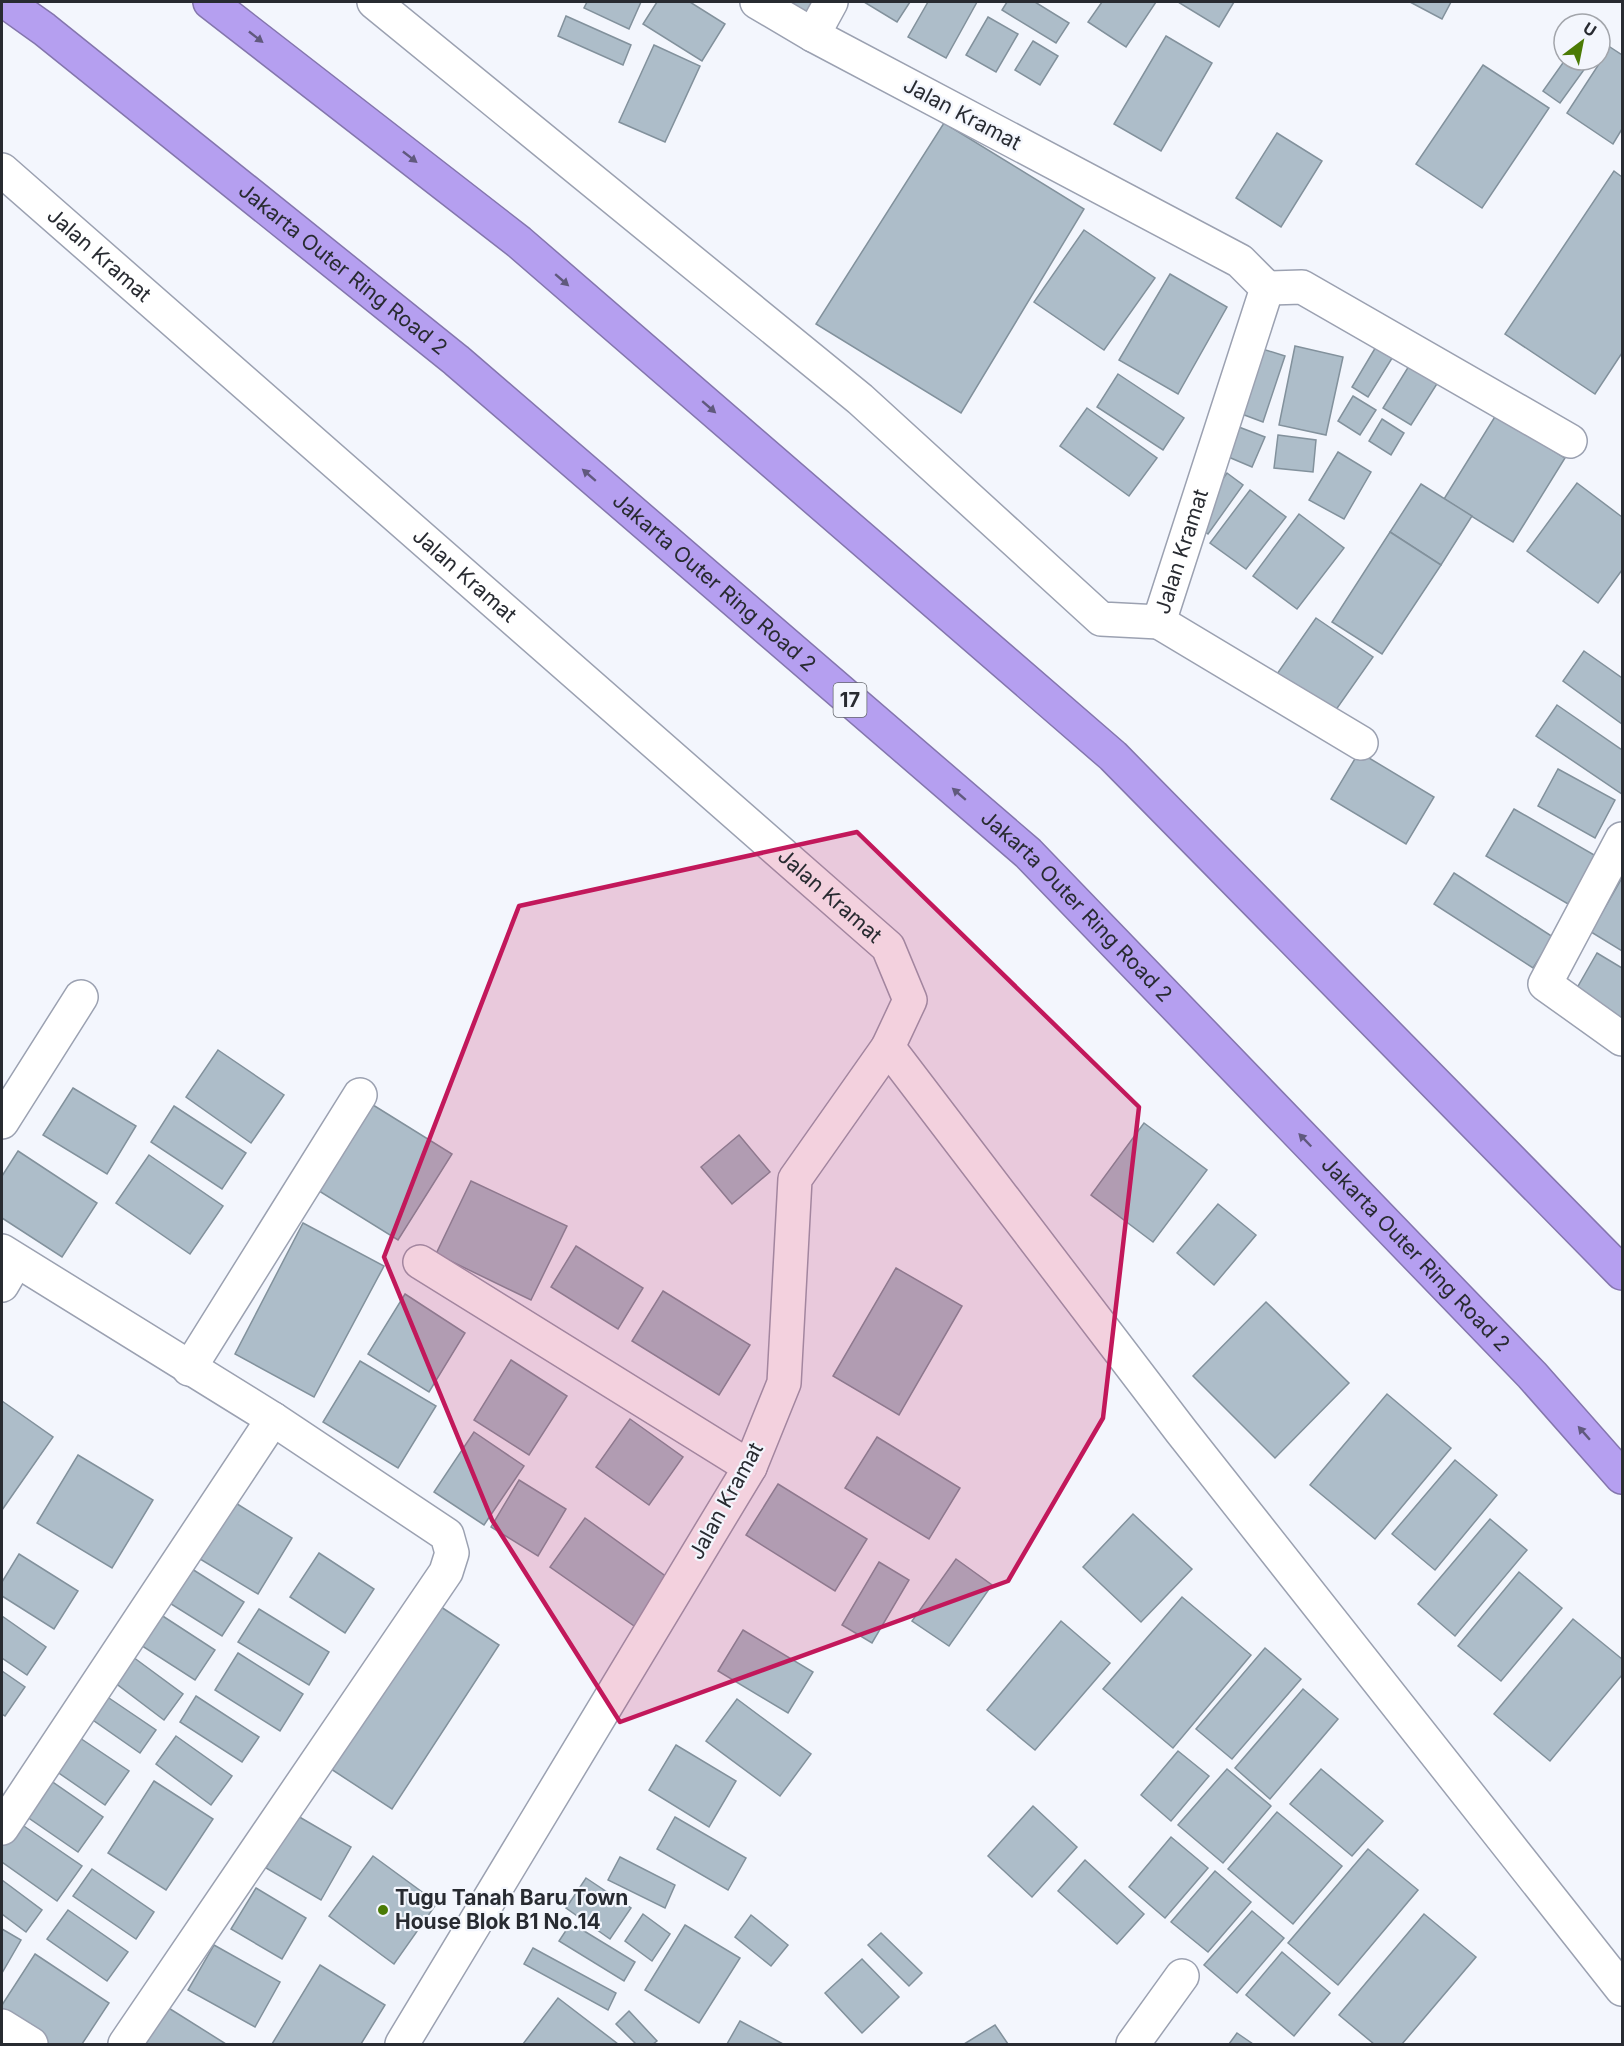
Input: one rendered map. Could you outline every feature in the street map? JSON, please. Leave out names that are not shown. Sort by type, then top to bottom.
[{"type":"highway","name":"Jakarta Outer Ring Road 2","points":[[6,2],[44,29],[456,360],[1028,853],[1532,1375],[1623,1477]]},
{"type":"highway","points":[[210,2],[519,242],[1113,756],[1623,1273]]},
{"type":"street","name":"Jalan Kramat","points":[[374,2],[860,399],[1101,620],[1159,622],[1267,288],[1240,261],[813,35],[757,2]]},
{"type":"street","points":[[813,35],[831,2]]},
{"type":"street","name":"Jalan Kramat","points":[[2,170],[888,947],[910,1000],[888,1047],[795,1179],[784,1383],[750,1467],[402,2044]]},
{"type":"street","points":[[1267,288],[1302,286],[1570,441]]},
{"type":"street","points":[[1159,622],[1361,743]]},
{"type":"street","points":[[1623,839],[1545,984],[1623,1039]]},
{"type":"street","points":[[2,1122],[81,997]]},
{"type":"street","points":[[888,1047],[1181,1431],[1623,1989]]},
{"type":"street","points":[[189,1369],[360,1095]]},
{"type":"street","points":[[420,1262],[750,1467]]},
{"type":"street","points":[[6,1266],[273,1419],[447,1535],[453,1553],[440,1582],[125,2044]]},
{"type":"street","points":[[2,1828],[273,1419]]},
{"type":"street","points":[[1133,2044],[1182,1976]]},
{"type":"street","points":[[2,2026],[31,2044]]},
{"type":"highlighted area","points":[[857,832],[1139,1107],[1103,1418],[1008,1581],[620,1722],[492,1520],[384,1257],[519,906]]},
{"type":"building","points":[[587,2],[641,2],[629,29],[584,8]]},
{"type":"building","points":[[657,2],[690,2],[725,24],[702,61],[643,24]]},
{"type":"building","points":[[785,2],[813,2],[805,14]]},
{"type":"building","points":[[864,2],[910,2],[897,22]]},
{"type":"building","points":[[928,2],[977,2],[946,58],[908,37]]},
{"type":"building","points":[[1007,2],[1035,2],[1069,23],[1056,43],[1002,10]]},
{"type":"building","points":[[1102,2],[1156,2],[1126,47],[1088,22]]},
{"type":"building","points":[[1178,2],[1234,2],[1219,27]]},
{"type":"building","points":[[1410,2],[1451,2],[1442,19]]},
{"type":"building","points":[[566,16],[631,45],[623,65],[558,36]]},
{"type":"building","points":[[988,17],[1018,34],[996,72],[966,55]]},
{"type":"building","points":[[1166,36],[1212,63],[1161,151],[1114,124]]},
{"type":"building","points":[[1033,41],[1058,56],[1040,85],[1015,70]]},
{"type":"building","points":[[654,45],[700,66],[665,142],[619,122]]},
{"type":"building","points":[[1612,48],[1622,55],[1622,129],[1613,144],[1567,113],[1594,72],[1612,72]]},
{"type":"building","points":[[1483,65],[1549,108],[1482,208],[1416,164]]},
{"type":"building","points":[[1556,72],[1582,72],[1560,103],[1543,91]]},
{"type":"building","points":[[944,123],[1084,209],[961,413],[816,324]]},
{"type":"building","points":[[1277,133],[1322,161],[1281,227],[1236,198]]},
{"type":"building","points":[[1614,171],[1622,177],[1622,353],[1595,394],[1505,334]]},
{"type":"building","points":[[1084,230],[1155,278],[1104,350],[1034,302]]},
{"type":"building","points":[[1170,274],[1227,307],[1178,394],[1119,360]]},
{"type":"building","points":[[1377,345],[1394,355],[1368,397],[1352,387]]},
{"type":"building","points":[[1253,346],[1285,356],[1263,422],[1231,410]]},
{"type":"building","points":[[1295,346],[1343,357],[1326,435],[1279,425]]},
{"type":"building","points":[[1412,361],[1440,379],[1411,425],[1383,408]]},
{"type":"building","points":[[1118,374],[1184,418],[1163,450],[1097,407]]},
{"type":"building","points":[[1353,396],[1376,410],[1360,435],[1338,421]]},
{"type":"building","points":[[1087,408],[1157,458],[1129,496],[1060,446]]},
{"type":"building","points":[[1496,415],[1565,458],[1513,542],[1444,499]]},
{"type":"building","points":[[1382,419],[1404,433],[1391,455],[1369,441]]},
{"type":"building","points":[[1231,424],[1265,437],[1252,467],[1219,453]]},
{"type":"building","points":[[1278,435],[1316,440],[1313,472],[1274,468]]},
{"type":"building","points":[[1338,452],[1371,472],[1344,519],[1309,500]]},
{"type":"building","points":[[1227,473],[1243,485],[1208,534],[1192,522]]},
{"type":"building","points":[[1577,483],[1622,517],[1622,570],[1598,603],[1527,551]]},
{"type":"building","points":[[1421,484],[1472,516],[1441,565],[1390,532]]},
{"type":"building","points":[[1250,490],[1286,517],[1246,569],[1210,543]]},
{"type":"building","points":[[1299,514],[1344,548],[1297,609],[1253,576]]},
{"type":"building","points":[[1390,532],[1441,565],[1382,654],[1332,622]]},
{"type":"building","points":[[1316,618],[1373,657],[1333,714],[1277,674]]},
{"type":"building","points":[[1584,651],[1622,678],[1622,724],[1563,681]]},
{"type":"building","points":[[1557,705],[1622,750],[1622,794],[1536,736]]},
{"type":"building","points":[[1359,752],[1434,797],[1406,844],[1331,799]]},
{"type":"building","points":[[1558,769],[1615,800],[1595,838],[1538,806]]},
{"type":"building","points":[[1514,809],[1596,856],[1568,904],[1486,856]]},
{"type":"building","points":[[1454,873],[1553,937],[1533,968],[1434,904]]},
{"type":"building","points":[[1622,878],[1622,951],[1591,932]]},
{"type":"building","points":[[1597,953],[1622,968],[1622,1024],[1573,995]]},
{"type":"building","points":[[218,1050],[284,1095],[251,1143],[186,1097]]},
{"type":"building","points":[[73,1088],[136,1126],[107,1174],[43,1135]]},
{"type":"building","points":[[365,1100],[452,1154],[398,1240],[311,1186]]},
{"type":"building","points":[[174,1106],[246,1153],[222,1189],[151,1142]]},
{"type":"building","points":[[1144,1123],[1207,1170],[1153,1242],[1091,1195]]},
{"type":"building","points":[[739,1135],[770,1172],[732,1204],[701,1167]]},
{"type":"building","points":[[18,1151],[97,1203],[62,1257],[2,1218],[2,1176]]},
{"type":"building","points":[[149,1155],[223,1206],[190,1254],[116,1203]]},
{"type":"building","points":[[471,1181],[567,1226],[531,1300],[436,1254]]},
{"type":"building","points":[[1218,1204],[1256,1235],[1214,1285],[1177,1253]]},
{"type":"building","points":[[303,1223],[384,1266],[314,1397],[235,1354]]},
{"type":"building","points":[[576,1246],[643,1288],[618,1329],[551,1287]]},
{"type":"building","points":[[896,1268],[962,1306],[899,1415],[833,1376]]},
{"type":"building","points":[[663,1291],[750,1345],[719,1395],[632,1341]]},
{"type":"building","points":[[405,1294],[465,1333],[429,1392],[368,1354]]},
{"type":"building","points":[[1266,1302],[1349,1383],[1275,1458],[1193,1376]]},
{"type":"building","points":[[511,1360],[567,1396],[529,1455],[474,1420]]},
{"type":"building","points":[[360,1361],[436,1406],[398,1468],[323,1422]]},
{"type":"building","points":[[1387,1394],[1451,1448],[1375,1539],[1310,1485]]},
{"type":"building","points":[[2,1401],[53,1437],[2,1510]]},
{"type":"building","points":[[630,1419],[683,1457],[649,1505],[596,1467]]},
{"type":"building","points":[[474,1432],[524,1466],[484,1525],[434,1492]]},
{"type":"building","points":[[877,1437],[960,1488],[929,1539],[845,1488]]},
{"type":"building","points":[[78,1455],[153,1500],[112,1568],[37,1523]]},
{"type":"building","points":[[1455,1460],[1497,1495],[1435,1570],[1392,1534]]},
{"type":"building","points":[[519,1480],[566,1509],[538,1556],[491,1527]]},
{"type":"building","points":[[778,1484],[867,1539],[835,1591],[746,1535]]},
{"type":"building","points":[[234,1502],[292,1538],[258,1594],[200,1559]]},
{"type":"building","points":[[1133,1514],[1192,1569],[1141,1622],[1083,1567]]},
{"type":"building","points":[[585,1518],[671,1580],[637,1628],[550,1567]]},
{"type":"building","points":[[1490,1519],[1527,1550],[1455,1636],[1418,1604]]},
{"type":"building","points":[[319,1553],[374,1589],[345,1633],[290,1597]]},
{"type":"building","points":[[19,1554],[78,1591],[54,1629],[2,1596],[2,1582]]},
{"type":"building","points":[[956,1559],[992,1585],[949,1646],[912,1621]]},
{"type":"building","points":[[181,1562],[244,1602],[222,1636],[160,1597]]},
{"type":"building","points":[[879,1562],[909,1580],[872,1643],[842,1625]]},
{"type":"building","points":[[1519,1572],[1562,1608],[1501,1681],[1458,1646]]},
{"type":"building","points":[[1182,1597],[1251,1655],[1173,1748],[1103,1689]]},
{"type":"building","points":[[438,1605],[499,1645],[392,1809],[331,1769]]},
{"type":"building","points":[[259,1609],[329,1652],[309,1685],[238,1642]]},
{"type":"building","points":[[155,1611],[215,1650],[195,1680],[136,1642]]},
{"type":"building","points":[[2,1616],[46,1647],[27,1675],[2,1658]]},
{"type":"building","points":[[1573,1619],[1622,1659],[1622,1675],[1550,1761],[1494,1714]]},
{"type":"building","points":[[1061,1621],[1110,1663],[1035,1750],[987,1710]]},
{"type":"building","points":[[743,1630],[813,1672],[788,1713],[718,1671]]},
{"type":"building","points":[[1265,1648],[1301,1679],[1232,1759],[1196,1729]]},
{"type":"building","points":[[238,1653],[303,1694],[280,1731],[215,1690]]},
{"type":"building","points":[[133,1657],[183,1694],[164,1720],[114,1682]]},
{"type":"building","points":[[2,1671],[25,1687],[5,1716],[2,1714]]},
{"type":"building","points":[[1303,1689],[1338,1719],[1270,1799],[1235,1768]]},
{"type":"building","points":[[106,1696],[156,1730],[140,1753],[90,1718]]},
{"type":"building","points":[[196,1696],[259,1737],[242,1762],[180,1722]]},
{"type":"building","points":[[737,1699],[811,1754],[780,1796],[706,1741]]},
{"type":"building","points":[[77,1736],[129,1771],[105,1805],[53,1769]]},
{"type":"building","points":[[176,1736],[232,1776],[211,1805],[156,1764]]},
{"type":"building","points":[[676,1745],[736,1781],[709,1827],[649,1790]]},
{"type":"building","points":[[1178,1751],[1209,1776],[1171,1821],[1141,1795]]},
{"type":"building","points":[[1227,1769],[1271,1806],[1223,1863],[1178,1825]]},
{"type":"building","points":[[1321,1769],[1383,1821],[1352,1856],[1290,1804]]},
{"type":"building","points":[[44,1776],[103,1817],[78,1852],[20,1812]]},
{"type":"building","points":[[154,1781],[213,1819],[166,1890],[108,1853]]},
{"type":"building","points":[[1033,1806],[1077,1847],[1032,1897],[988,1856]]},
{"type":"building","points":[[1277,1812],[1342,1866],[1293,1924],[1228,1869]]},
{"type":"building","points":[[296,1815],[351,1847],[321,1900],[266,1868]]},
{"type":"building","points":[[675,1817],[746,1858],[728,1890],[657,1849]]},
{"type":"building","points":[[18,1822],[82,1866],[57,1901],[2,1862],[2,1845]]},
{"type":"building","points":[[1171,1837],[1208,1868],[1165,1918],[1129,1887]]},
{"type":"building","points":[[1368,1849],[1418,1890],[1338,1985],[1288,1943]]},
{"type":"building","name":"Tugu Tanah Baru Town House Blok B1 No.14","points":[[373,1856],[437,1903],[394,1964],[329,1916]]},
{"type":"building","points":[[620,1857],[675,1885],[665,1908],[608,1880]]},
{"type":"building","points":[[1085,1860],[1144,1914],[1117,1944],[1058,1891]]},
{"type":"building","points":[[92,1869],[154,1912],[136,1939],[73,1896]]},
{"type":"building","points":[[1215,1871],[1251,1902],[1208,1952],[1171,1922]]},
{"type":"building","points":[[586,1878],[631,1908],[610,1939],[566,1908]]},
{"type":"building","points":[[2,1880],[42,1910],[26,1932],[2,1914]]},
{"type":"building","points":[[256,1888],[306,1918],[282,1959],[231,1929]]},
{"type":"building","points":[[68,1910],[128,1952],[107,1981],[47,1939]]},
{"type":"building","points":[[1252,1911],[1284,1938],[1237,1993],[1204,1965]]},
{"type":"building","points":[[643,1914],[670,1934],[652,1961],[625,1941]]},
{"type":"building","points":[[1424,1914],[1476,1957],[1402,2044],[1374,2044],[1339,2015]]},
{"type":"building","points":[[751,1915],[788,1945],[771,1966],[735,1937]]},
{"type":"building","points":[[571,1923],[635,1962],[624,1981],[559,1941]]},
{"type":"building","points":[[685,1925],[740,1958],[699,2023],[645,1990]]},
{"type":"building","points":[[2,1929],[21,1940],[2,1973]]},
{"type":"building","points":[[881,1933],[922,1973],[909,1986],[868,1945]]},
{"type":"building","points":[[214,1945],[280,1982],[255,2027],[188,1990]]},
{"type":"building","points":[[533,1948],[616,1993],[608,2010],[524,1964]]},
{"type":"building","points":[[1282,1952],[1330,1993],[1294,2036],[1246,1995]]},
{"type":"building","points":[[35,1954],[109,2003],[82,2044],[41,2044],[2,2018],[2,2005]]},
{"type":"building","points":[[862,1959],[899,1997],[862,2033],[825,1993]]},
{"type":"building","points":[[320,1965],[385,2005],[361,2044],[272,2044]]},
{"type":"building","points":[[558,1998],[618,2044],[523,2044]]},
{"type":"building","points":[[167,2007],[226,2044],[143,2044]]},
{"type":"building","points":[[629,2011],[657,2041],[653,2044],[636,2044],[616,2024]]},
{"type":"building","points":[[740,2021],[783,2044],[727,2044]]},
{"type":"building","points":[[995,2025],[1008,2044],[964,2044]]},
{"type":"building","points":[[1237,2033],[1253,2044],[1229,2044]]},
{"type":"place","name":"Tugu Tanah Baru Town House Blok B1 No.14","points":[[383,1910]]}]
